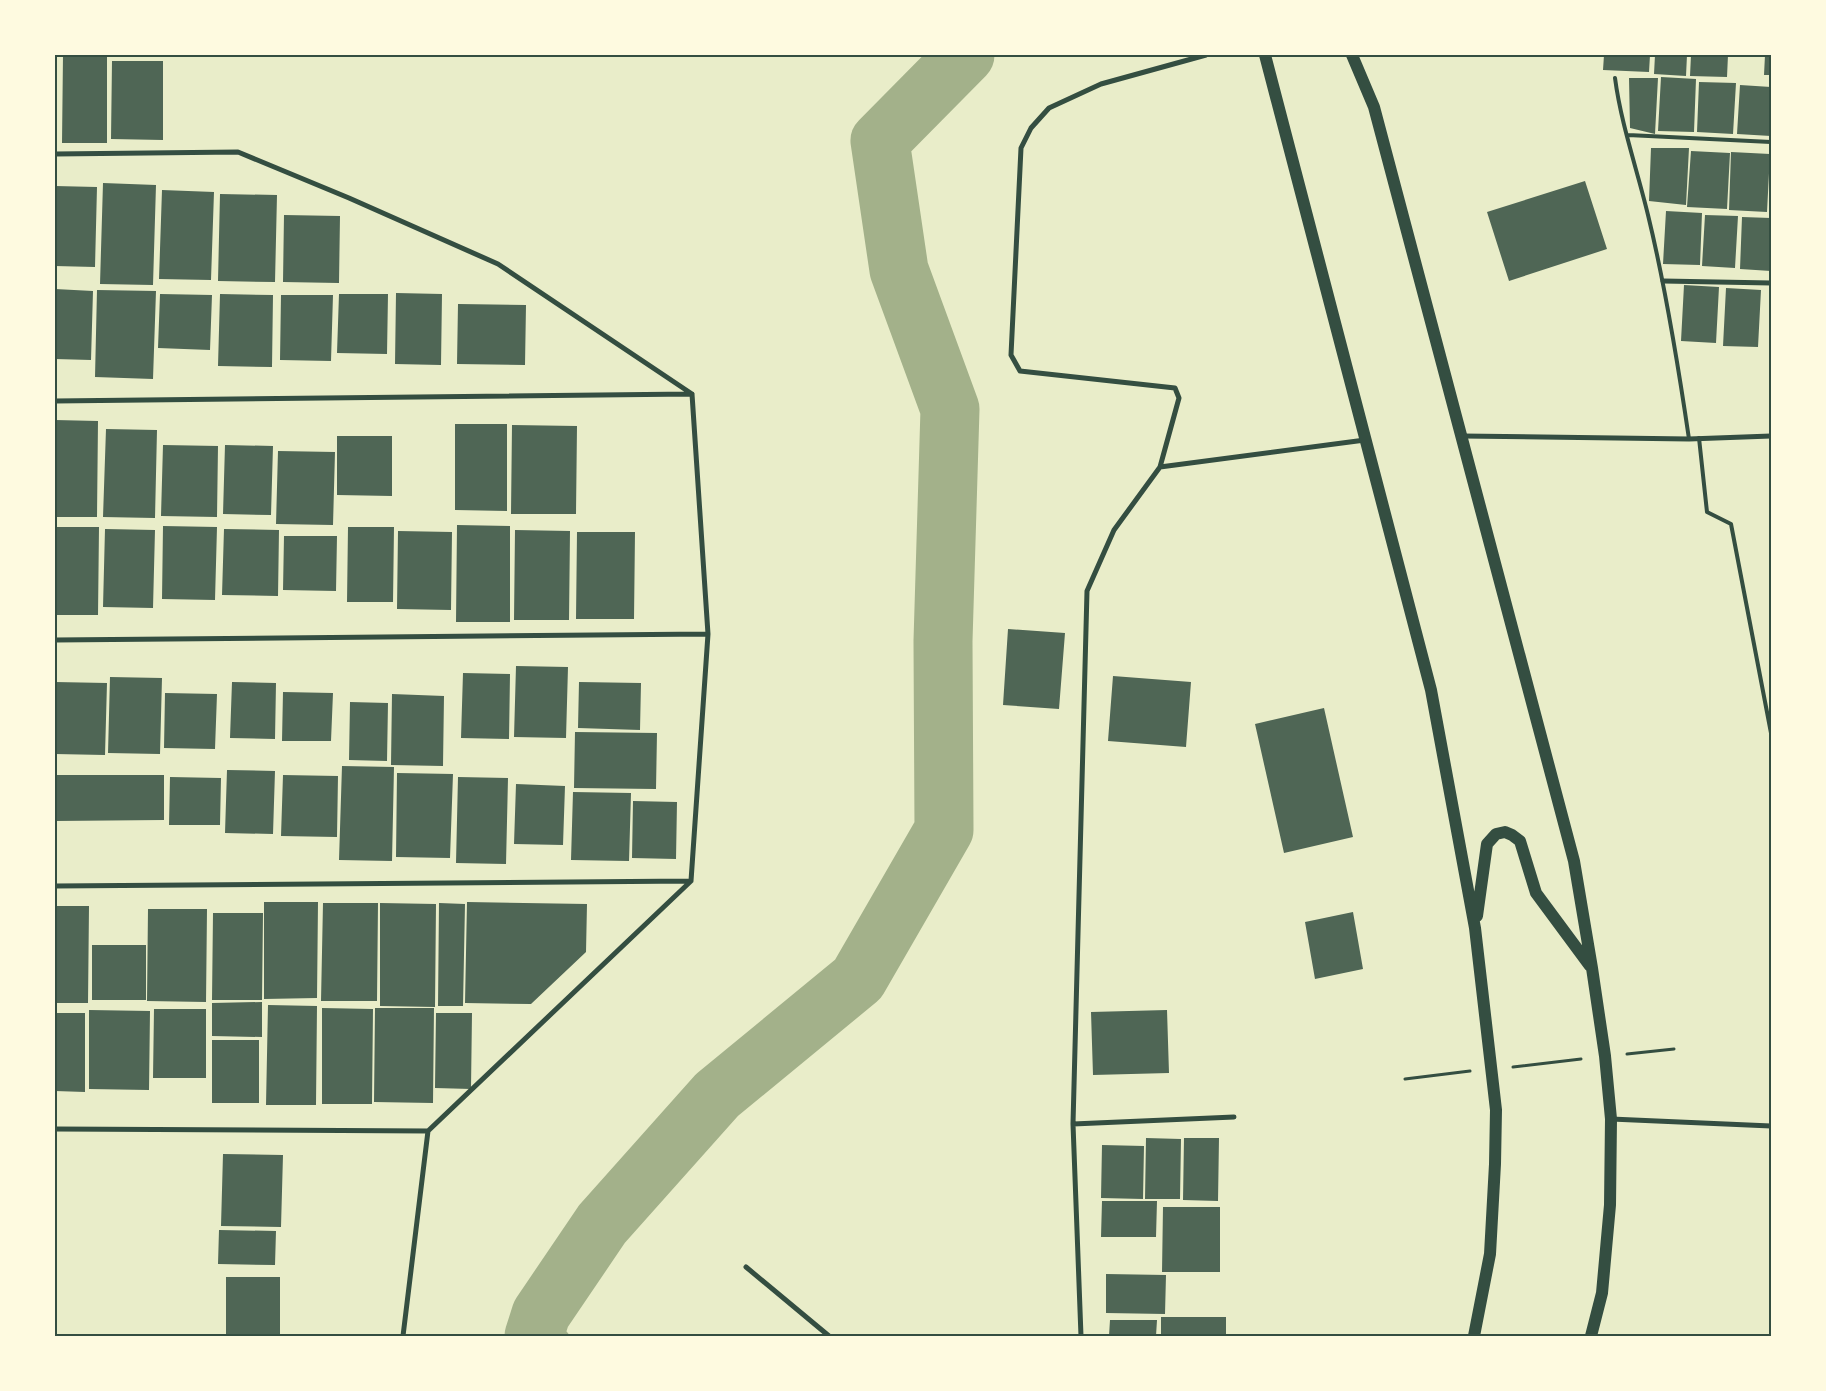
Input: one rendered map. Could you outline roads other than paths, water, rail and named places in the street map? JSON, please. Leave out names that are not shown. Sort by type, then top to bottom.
[{"type":"main road","points":[[1265,55],[1431,690],[1475,928],[1496,1110],[1490,1254],[1474,1336]]},
{"type":"main road","points":[[1352,55],[1374,107],[1574,861],[1605,1056],[1611,1119],[1609,1215],[1602,1293],[1591,1336]]},
{"type":"main road","points":[[1475,928],[1487,844],[1496,834],[1505,832],[1512,834],[1520,841],[1536,893],[1592,968]]},
{"type":"street","points":[[1081,1336],[1073,1124],[1087,591],[1114,530],[1160,466],[1179,398],[1175,388],[1020,371],[1011,355],[1021,148],[1031,128],[1049,108],[1102,84],[1206,55]]},
{"type":"street","points":[[55,154],[238,152],[349,198],[498,264],[692,394]]},
{"type":"street","points":[[1663,281],[1771,283]]},
{"type":"street","points":[[55,401],[692,394]]},
{"type":"street","points":[[403,1336],[428,1131],[691,881],[708,634],[692,394]]},
{"type":"street","points":[[1461,436],[1689,439],[1771,436]]},
{"type":"street","points":[[1160,466],[1365,440]]},
{"type":"street","points":[[55,640],[708,634]]},
{"type":"street","points":[[55,886],[691,881]]},
{"type":"street","points":[[1073,1124],[1234,1117]]},
{"type":"street","points":[[1611,1119],[1771,1126]]},
{"type":"street","points":[[55,1130],[428,1131]]},
{"type":"street","points":[[746,1268],[829,1336]]},
{"type":"lane","points":[[1615,78],[1618,100],[1663,281],[1676,350],[1689,439]]},
{"type":"lane","points":[[1628,135],[1771,142]]},
{"type":"lane","points":[[1699,438],[1707,512],[1732,524],[1771,733]]},
{"type":"waterway","points":[[534,1336],[541,1314],[602,1224],[717,1095],[858,979],[944,830],[943,641],[950,409],[899,270],[880,141],[965,55]]},
{"type":"waterway","points":[[541,1314],[564,1336]]}]
